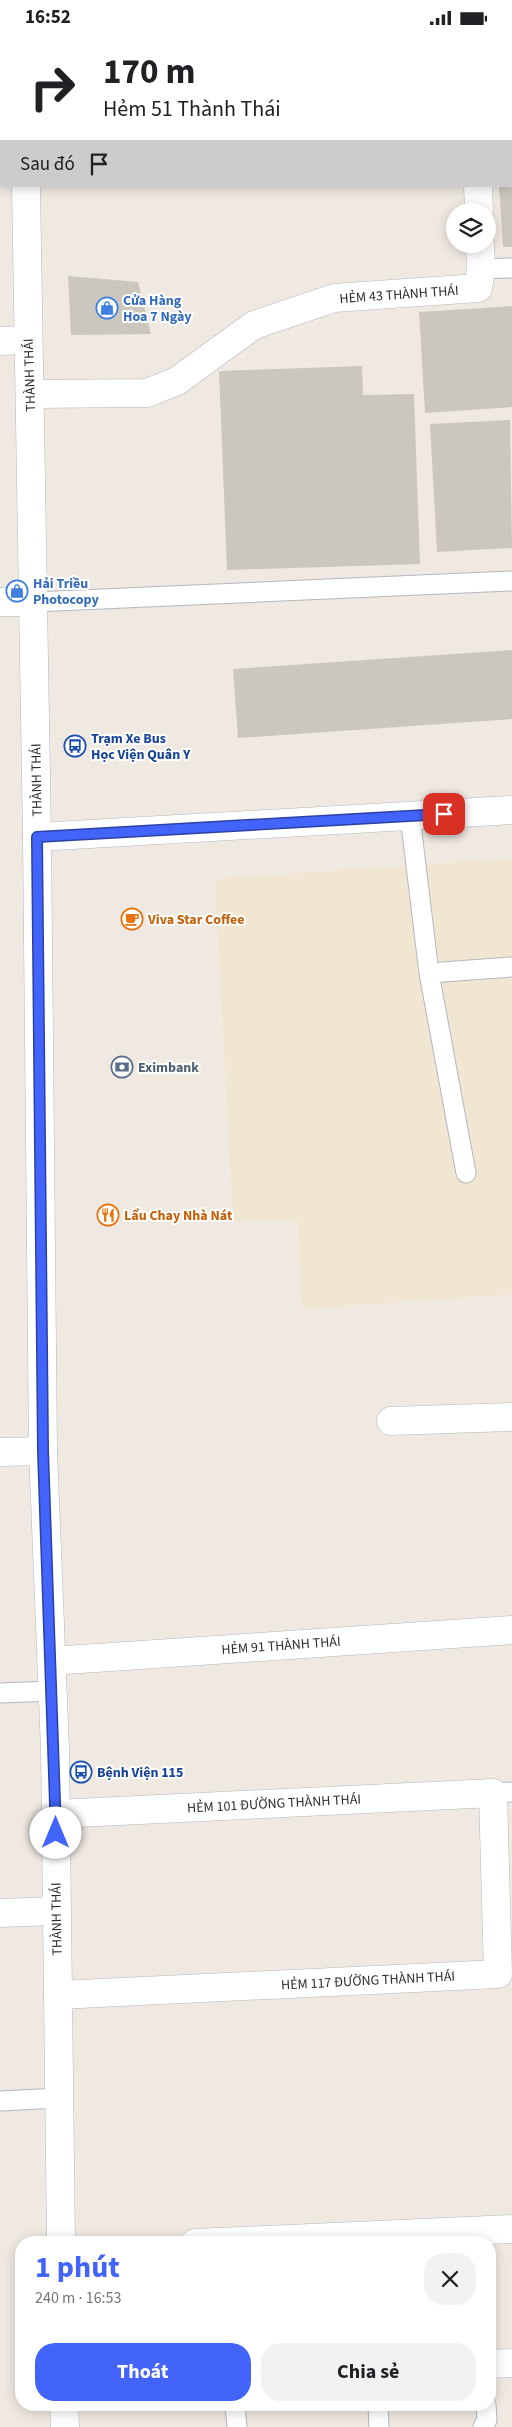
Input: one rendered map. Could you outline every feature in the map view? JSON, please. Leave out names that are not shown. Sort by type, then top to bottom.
[{"type":"street","name":"THÀNH THÁI","points":[[26,187],[37,837],[43,1451],[56,1814],[55,1911],[61,2236]]},
{"type":"street","points":[[478,187],[479,203]]},
{"type":"street","name":"HẺM 43 THÀNH THÁI","points":[[30,395],[147,393],[177,381],[254,325],[334,298],[478,288],[481,257]]},
{"type":"street","points":[[0,341],[28,340]]},
{"type":"street","points":[[0,602],[33,602]]},
{"type":"street","points":[[37,837],[512,810]]},
{"type":"street","points":[[391,1421],[512,1417]]},
{"type":"street","points":[[0,1452],[43,1451]]},
{"type":"street","name":"HẺM 91 THÀNH THÁI","points":[[51,1661],[512,1629]]},
{"type":"street","name":"HẺM 101 ĐƯỜNG THÀNH THÁI","points":[[56,1814],[502,1793]]},
{"type":"street","name":"HẺM 117 ĐƯỜNG THÀNH THÁI","points":[[58,1995],[498,1974],[502,1793]]},
{"type":"street","points":[[0,1913],[55,1911]]},
{"type":"street","points":[[354,2236],[512,2229]]},
{"type":"street","points":[[496,2364],[512,2363]]},
{"type":"street","points":[[64,2411],[65,2427]]},
{"type":"lane","points":[[481,257],[512,268]]},
{"type":"lane","points":[[33,602],[512,581]]},
{"type":"lane","points":[[410,816],[430,973],[466,1173]]},
{"type":"lane","points":[[430,973],[512,967]]},
{"type":"lane","points":[[0,1693],[53,1691]]},
{"type":"lane","points":[[0,2101],[58,2098]]},
{"type":"lane","points":[[236,2411],[237,2427]]},
{"type":"lane","points":[[378,2411],[379,2427]]},
{"type":"lane","points":[[483,2427],[486,2420],[486,2411]]},
{"type":"shaded area","points":[[512,858],[512,1294],[302,1309],[298,1221],[233,1222],[215,879]]},
{"type":"building","points":[[499,187],[512,187],[512,247],[503,247]]},
{"type":"building","name":"Cửa Hàng Hoa 7 Ngày","points":[[68,276],[138,282],[151,334],[71,335]]},
{"type":"building","points":[[512,306],[512,407],[425,413],[419,312]]},
{"type":"building","points":[[362,366],[363,395],[414,394],[420,564],[227,570],[219,371]]},
{"type":"building","points":[[510,420],[512,548],[437,552],[430,424]]},
{"type":"building","points":[[512,650],[512,719],[238,738],[233,669]]},
{"type":"place","name":"Cửa Hàng Hoa 7 Ngày","points":[[107,308]]},
{"type":"place","name":"Hải Triều Photocopy","points":[[17,591]]},
{"type":"place","name":"Trạm Xe Bus Học Viện Quân Y","points":[[75,746]]},
{"type":"place","name":"Viva Star Coffee","points":[[132,919]]},
{"type":"place","name":"Eximbank","points":[[122,1067]]},
{"type":"place","name":"Lẩu Chay Nhà Nát","points":[[108,1215]]},
{"type":"place","name":"Bệnh Viện 115","points":[[81,1772]]},
{"type":"route","points":[[56,1833],[53,1691],[43,1451],[37,837],[444,814]]}]
